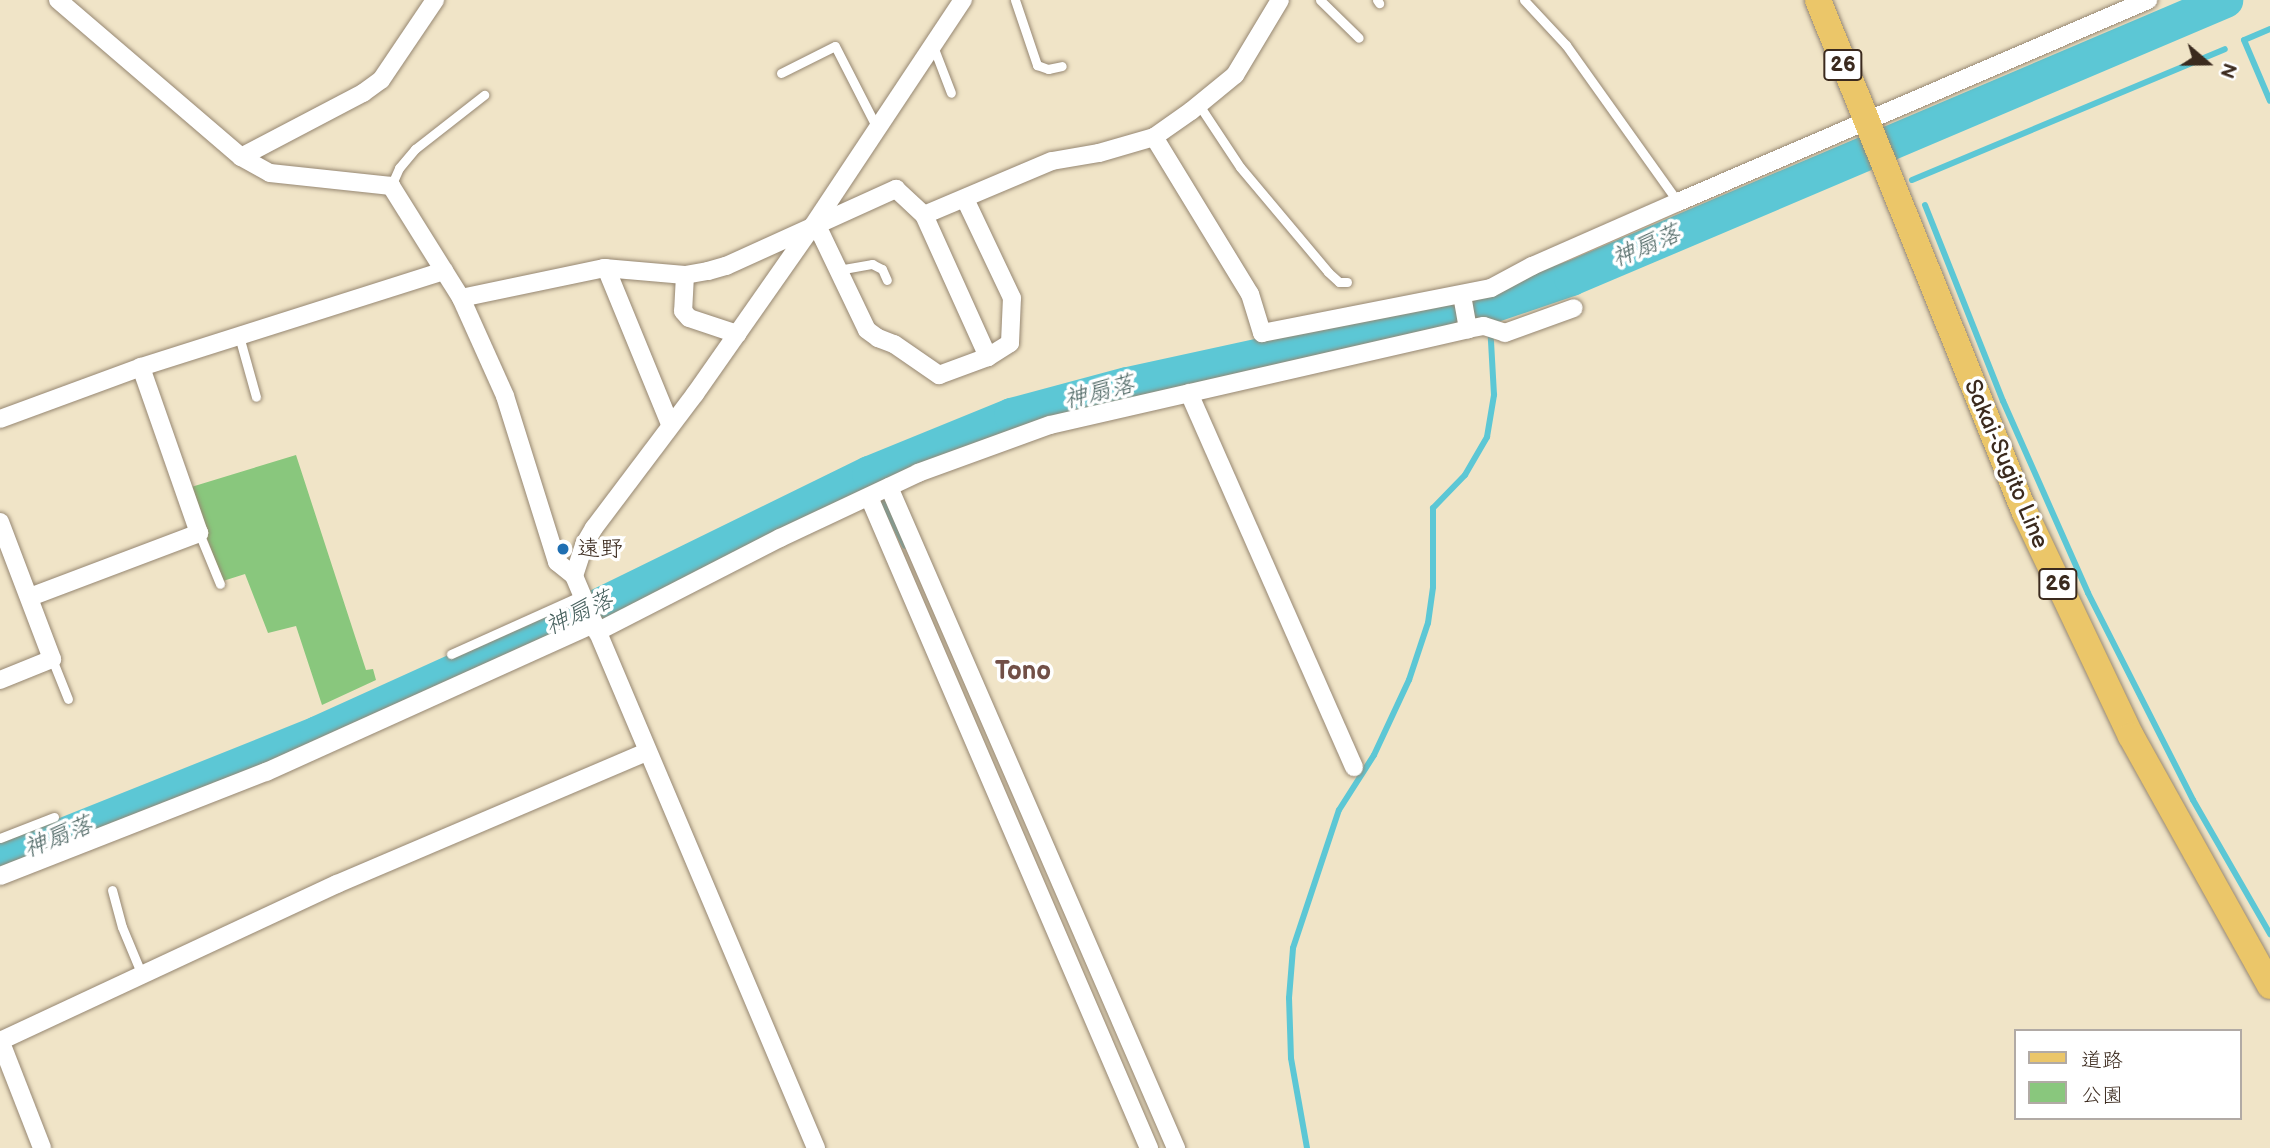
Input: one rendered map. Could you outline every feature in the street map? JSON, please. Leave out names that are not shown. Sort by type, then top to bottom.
[{"type":"main road","name":"Sakai-Sugito Line","points":[[1818,0],[2030,525],[2131,736],[2270,986]]},
{"type":"street","points":[[58,0],[241,157],[270,173],[391,186],[461,298],[505,396],[556,562],[574,576],[646,752],[816,1148]]},
{"type":"street","points":[[241,157],[363,93],[381,80],[435,0]]},
{"type":"street","points":[[574,576],[584,545],[594,528],[812,227],[963,0]]},
{"type":"street","points":[[924,215],[1052,161],[1099,153],[1154,137],[1235,75],[1280,0]]},
{"type":"street","points":[[1154,137],[1250,293],[1262,333],[1492,288],[1532,266],[1678,202],[1867,125],[2148,0]]},
{"type":"street","points":[[461,298],[606,268],[685,275],[726,266],[896,188],[924,215],[988,357]]},
{"type":"street","points":[[812,227],[821,234],[867,330],[894,344],[939,375],[988,357],[1010,343],[1012,298],[965,199]]},
{"type":"street","points":[[606,268],[670,424]]},
{"type":"street","points":[[0,419],[141,367],[444,271]]},
{"type":"street","points":[[685,275],[682,311],[689,318],[737,334]]},
{"type":"street","points":[[1462,295],[1468,330]]},
{"type":"street","points":[[0,876],[266,772],[596,628],[889,487],[1050,425],[1484,326],[1505,333],[1574,307]]},
{"type":"street","points":[[30,597],[199,533],[141,367]]},
{"type":"street","points":[[1189,393],[1354,766]]},
{"type":"street","points":[[889,487],[1176,1148]]},
{"type":"street","points":[[869,496],[1149,1148]]},
{"type":"street","points":[[0,522],[52,659],[0,680]]},
{"type":"street","points":[[42,1148],[0,1040],[337,884],[646,752]]},
{"type":"lane","points":[[1014,0],[1037,65],[1048,69],[1062,66]]},
{"type":"lane","points":[[1320,0],[1359,38]]},
{"type":"lane","points":[[1524,0],[1566,45],[1678,202]]},
{"type":"lane","points":[[933,44],[951,93]]},
{"type":"lane","points":[[781,73],[835,46],[877,129]]},
{"type":"lane","points":[[391,186],[399,168],[415,149],[484,95]]},
{"type":"lane","points":[[1199,105],[1240,167],[1328,272],[1339,282],[1347,282]]},
{"type":"lane","points":[[838,270],[872,264],[882,269],[887,280]]},
{"type":"lane","points":[[239,335],[256,397]]},
{"type":"lane","points":[[199,533],[220,584]]},
{"type":"lane","points":[[451,654],[582,595]]},
{"type":"lane","points":[[52,659],[68,699]]},
{"type":"lane","points":[[0,838],[54,817]]},
{"type":"lane","points":[[112,890],[122,927],[142,975]]},
{"type":"green space","points":[[296,455],[366,670],[373,669],[376,680],[322,705],[296,626],[268,633],[245,574],[223,581],[188,488]]},
{"type":"waterway","name":"神扇落","points":[[0,860],[317,733],[593,608],[869,473],[1011,415],[1127,384],[1489,306],[1571,278],[2225,0]]},
{"type":"waterway","points":[[2270,29],[2244,40],[2270,101]]},
{"type":"waterway","points":[[1912,180],[2225,49]]},
{"type":"waterway","points":[[1925,205],[2003,401],[2088,593],[2193,800],[2270,934]]},
{"type":"waterway","points":[[1307,1148],[1291,1058],[1289,998],[1293,948],[1339,810],[1374,755],[1409,680],[1428,623],[1433,587],[1433,508],[1465,475],[1487,437],[1494,395],[1489,306]]},
{"type":"waterway","points":[[869,473],[905,546]]},
{"type":"place","name":"遠野","points":[[563,549]]},
{"type":"district","name":"Tono","points":[[1023,672]]}]
